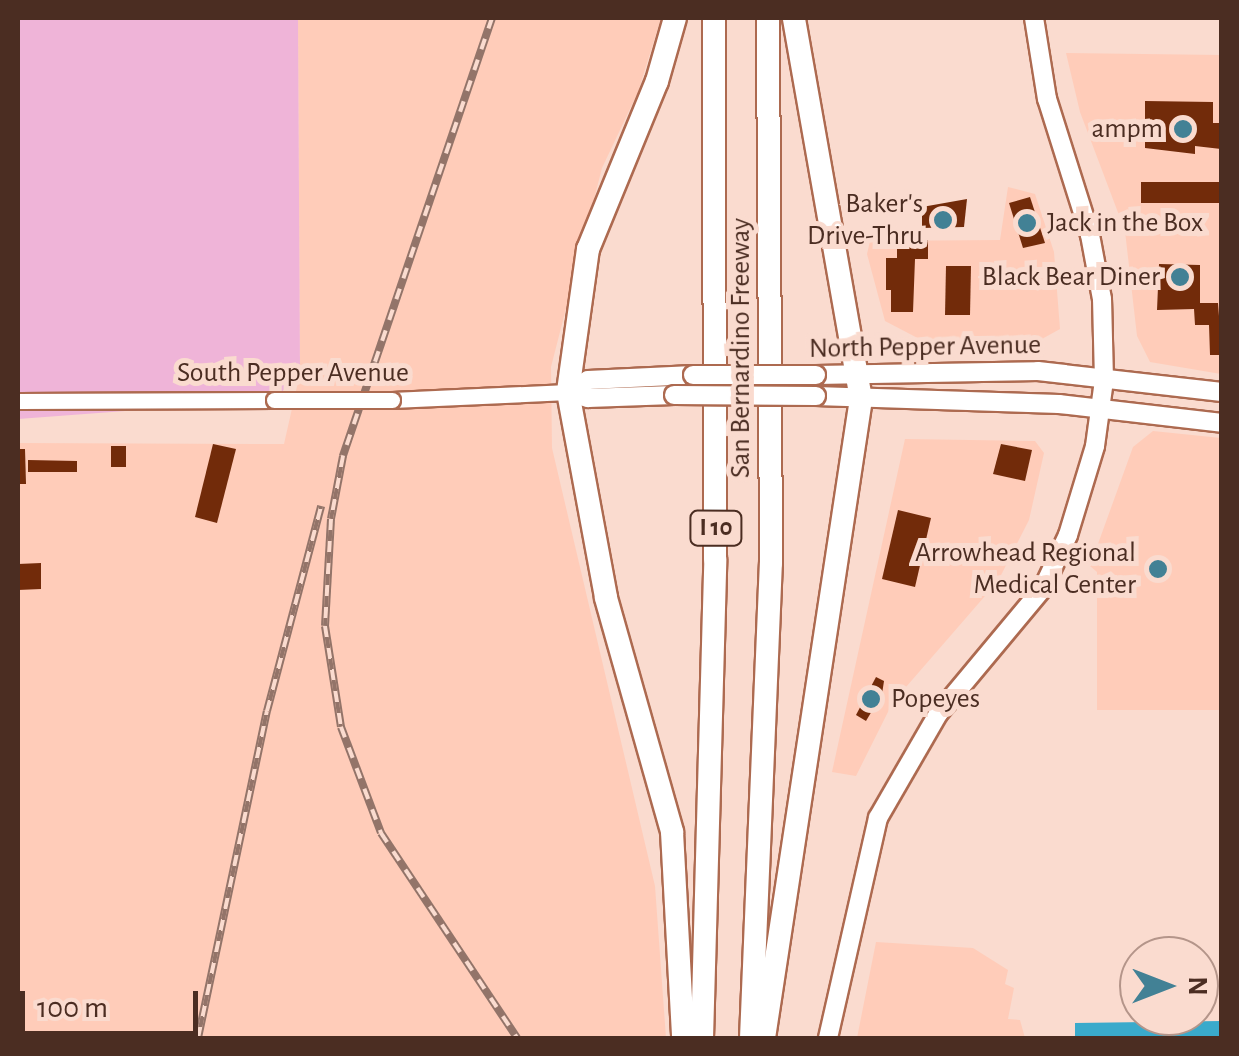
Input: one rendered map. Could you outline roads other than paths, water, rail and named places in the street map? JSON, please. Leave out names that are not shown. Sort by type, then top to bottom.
[{"type":"highway","points":[[675,18],[656,81],[588,248],[568,392],[606,598],[672,832],[683,1038]]},
{"type":"highway","name":"San Bernardino Freeway","points":[[702,1038],[716,559],[714,18]]},
{"type":"highway","name":"San Bernardino Freeway","points":[[751,1038],[770,563],[768,18]]},
{"type":"highway","points":[[764,1038],[862,374],[794,18]]},
{"type":"main road","points":[[828,1038],[878,818],[938,714],[1043,588],[1088,475],[1104,380],[1098,270],[1051,114],[1034,18]]},
{"type":"main road","name":"North Pepper Avenue","points":[[748,375],[980,370],[1222,392]]},
{"type":"main road","name":"South Pepper Avenue","points":[[568,392],[588,380],[748,375]]},
{"type":"main road","name":"South Pepper Avenue","points":[[568,392],[588,398],[748,395]]},
{"type":"main road","name":"North Pepper Avenue","points":[[748,395],[1100,410],[1222,422]]},
{"type":"street","name":"South Pepper Avenue","points":[[18,401],[392,400],[568,392]]},
{"type":"water","points":[[1219,1021],[1221,1038],[1075,1038],[1075,1023],[1119,1022],[1119,1036],[1219,1036]]},
{"type":"railway","points":[[492,18],[343,456],[331,519],[325,626],[341,727],[381,833],[517,1038]]},
{"type":"railway","points":[[198,1038],[267,711],[321,506]]},
{"type":"place","name":"ampm","points":[[1183,129]]},
{"type":"place","name":"Baker's Drive-Thru","points":[[943,220]]},
{"type":"place","name":"Jack in the Box","points":[[1027,223]]},
{"type":"place","name":"Black Bear Diner","points":[[1180,277]]},
{"type":"place","name":"Arrowhead Regional Medical Center","points":[[1158,569]]},
{"type":"place","name":"Popeyes","points":[[871,699]]}]
